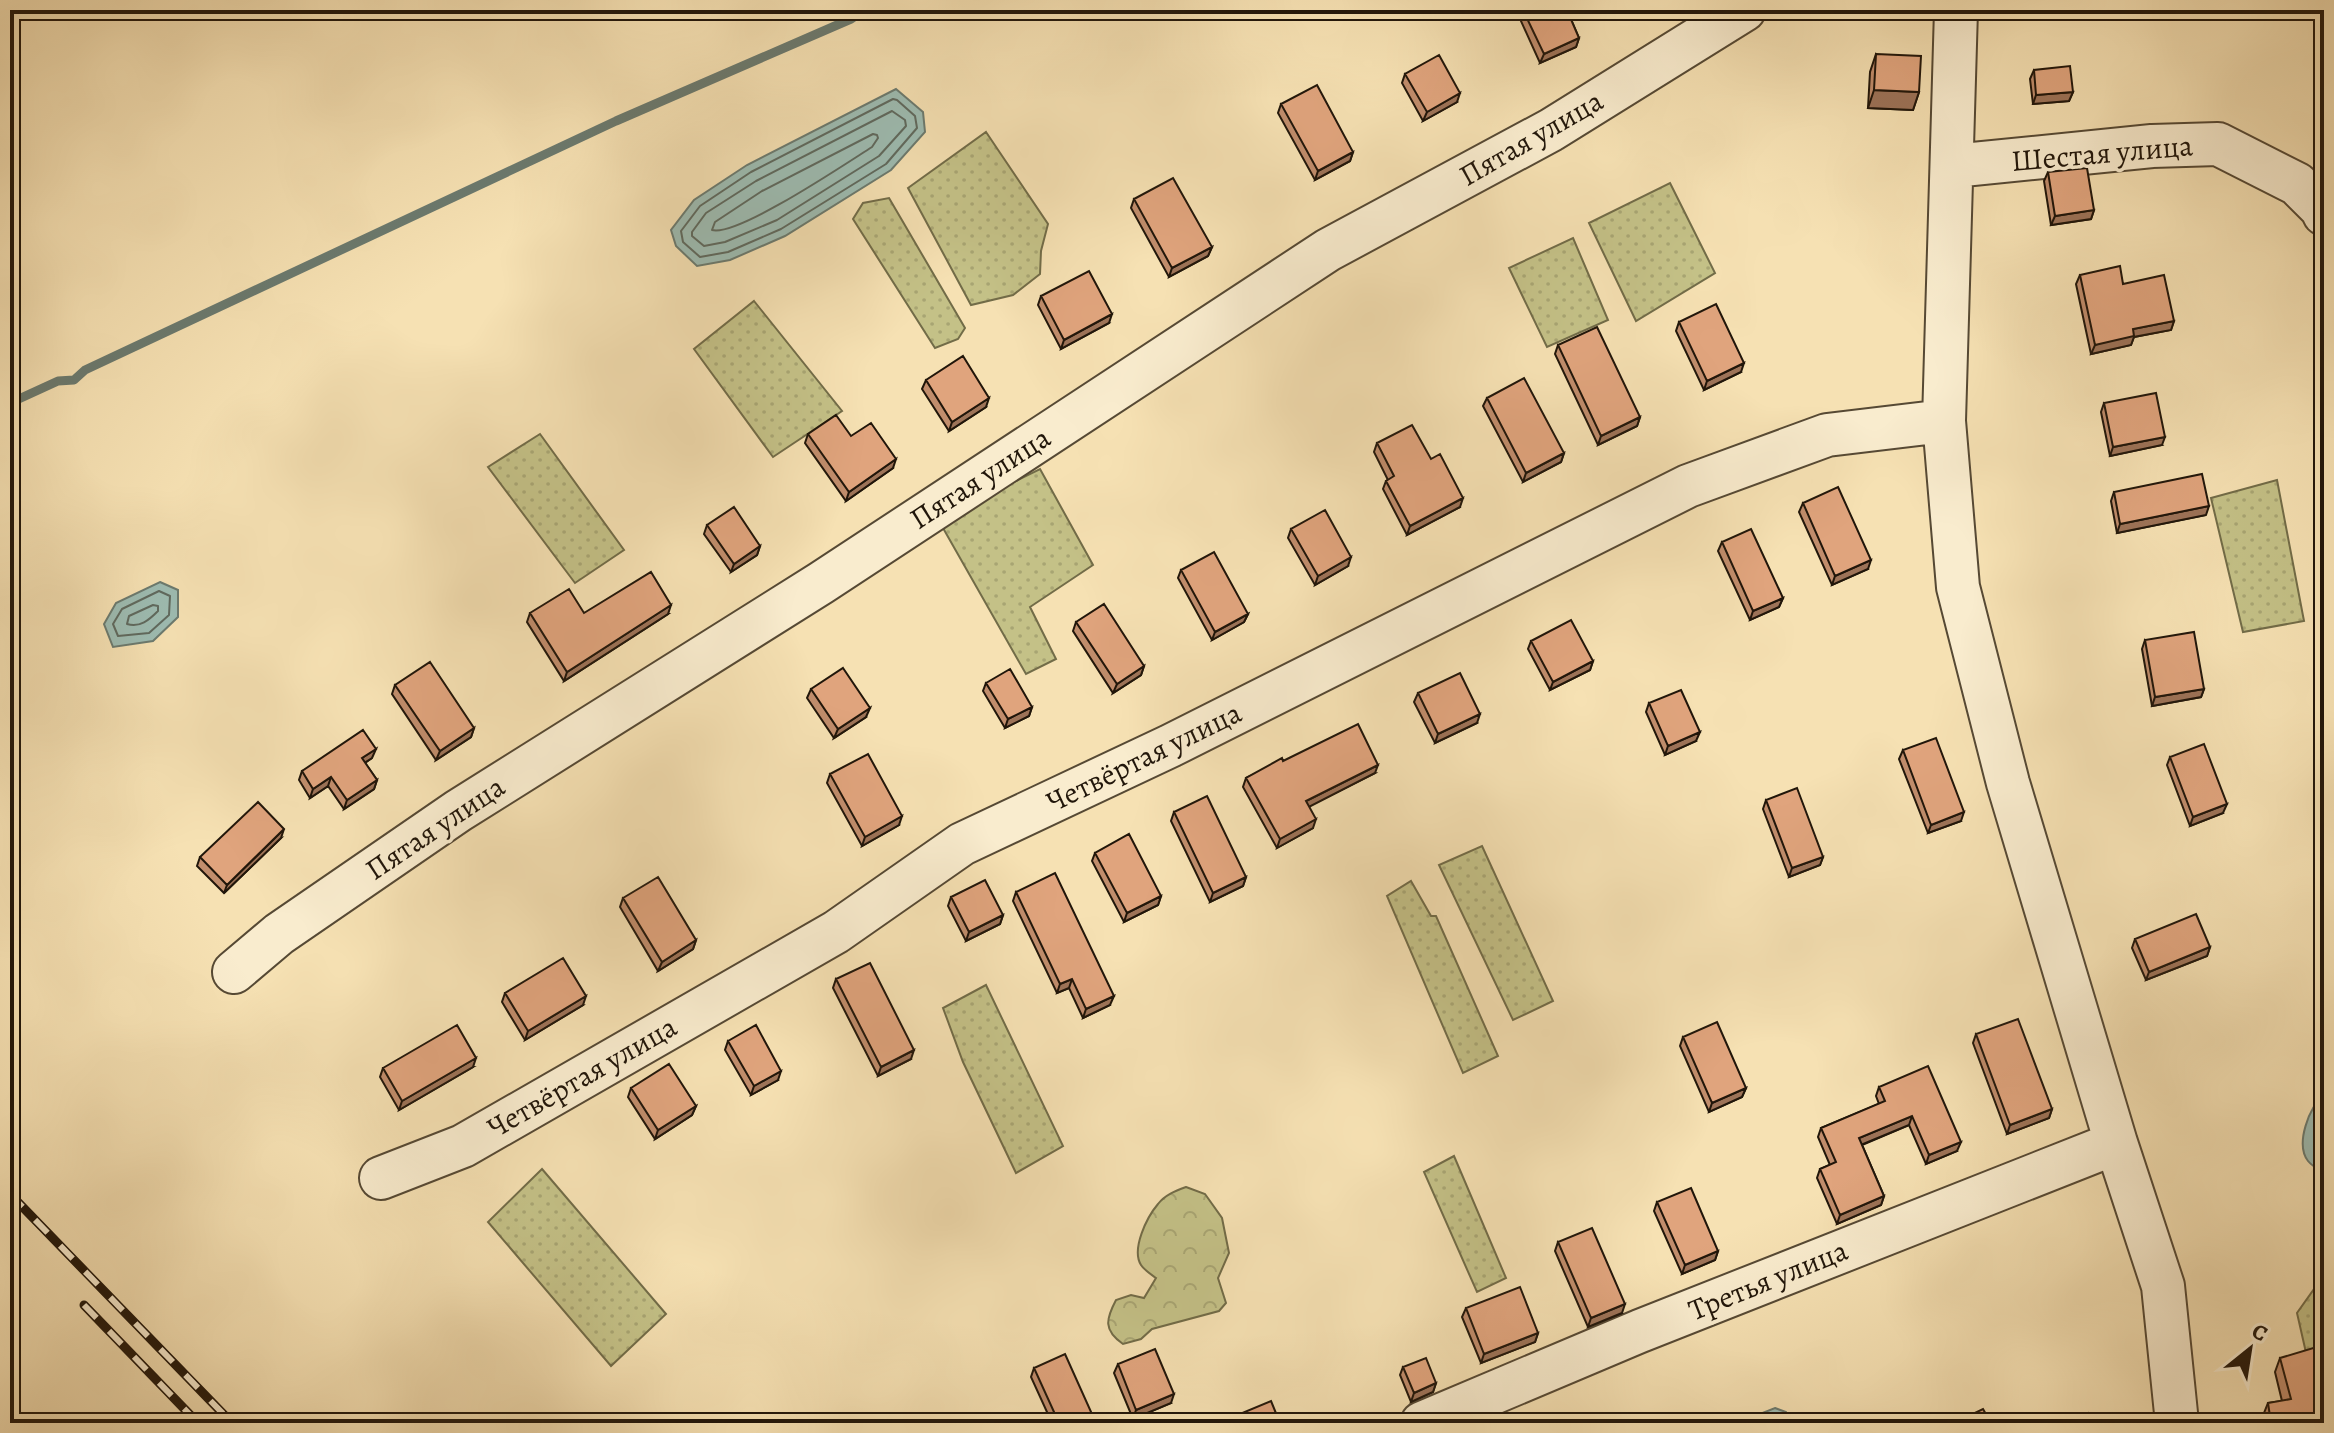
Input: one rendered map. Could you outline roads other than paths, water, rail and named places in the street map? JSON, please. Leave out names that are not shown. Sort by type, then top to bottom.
[{"type":"street","name":"Пятая улица","points":[[234,972],[279,934],[458,811],[821,583],[1328,250],[1551,130],[1744,10]]},
{"type":"street","points":[[1956,10],[1944,421],[1958,587],[2008,783],[2116,1143],[2163,1286],[2177,1423]]},
{"type":"street","name":"Шестая улица","points":[[1953,166],[2152,146],[2218,144],[2297,184],[2324,214]]},
{"type":"street","name":"Четвёртая улица","points":[[381,1178],[463,1146],[822,940],[962,844],[1170,746],[1688,486],[1827,435],[1944,421]]},
{"type":"street","name":"Третья улица","points":[[1422,1423],[1655,1325],[2116,1143]]},
{"type":"water","points":[[896,89],[923,112],[925,132],[891,170],[785,236],[730,260],[697,266],[676,246],[671,230],[694,200],[747,165]]},
{"type":"water","points":[[160,582],[178,590],[178,617],[153,641],[113,647],[104,624],[116,603]]},
{"type":"water","points":[[2324,1095],[2324,1173],[2304,1154],[2303,1136],[2313,1108]]},
{"type":"water","points":[[1775,1408],[1786,1412],[1791,1423],[1737,1423]]},
{"type":"waterway","points":[[10,403],[58,381],[74,380],[85,370],[616,121],[851,19],[864,10]]},
{"type":"railway","points":[[10,1194],[232,1423]]},
{"type":"railway","points":[[84,1305],[198,1423]]}]
